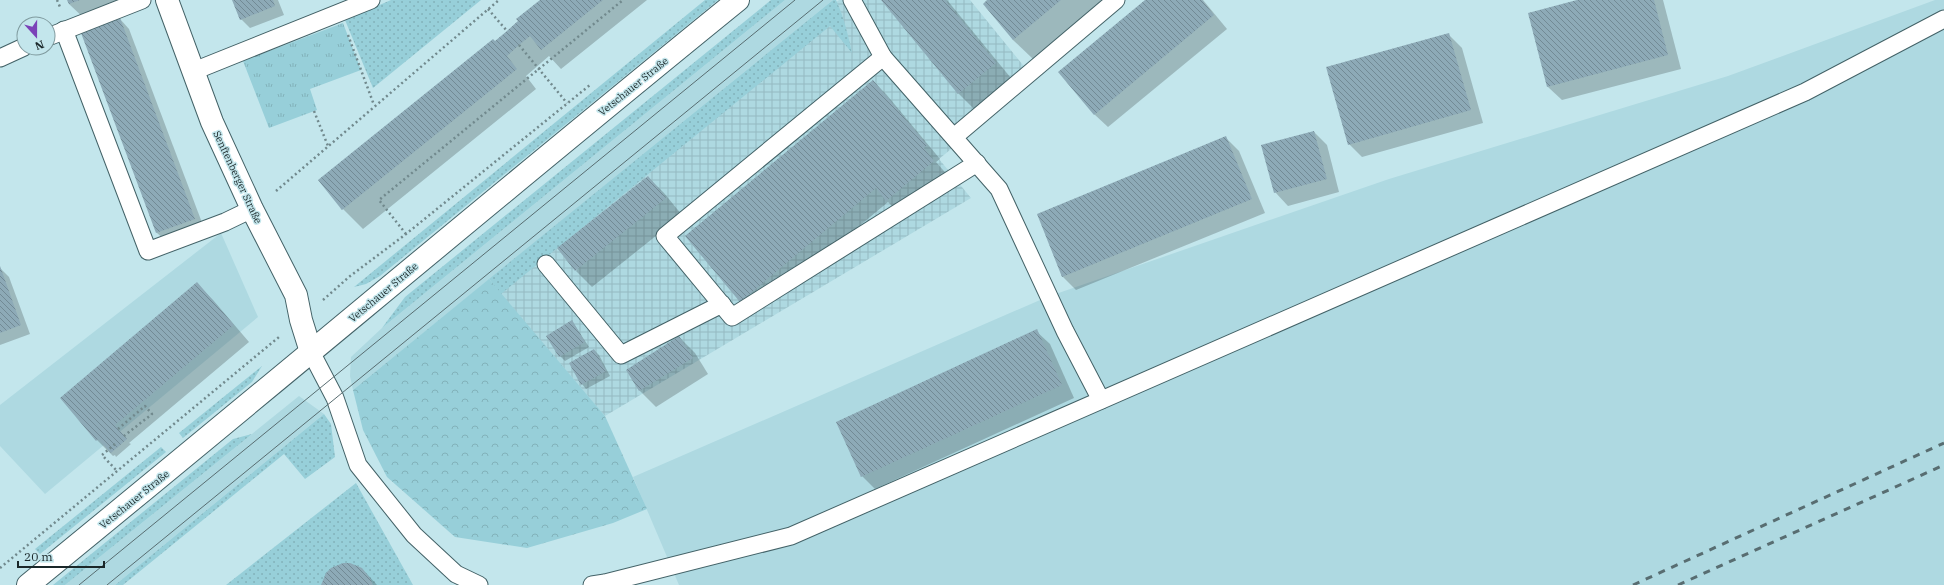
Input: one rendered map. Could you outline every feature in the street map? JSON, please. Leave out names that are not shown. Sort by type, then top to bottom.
[{"type":"street","name":"Senftenberger Straße","points":[[167,0],[212,122],[252,209],[296,295],[301,320],[311,352]]},
{"type":"street","name":"Vetschauer Straße","points":[[28,585],[585,124],[738,0]]},
{"type":"lane","points":[[56,34],[142,0]]},
{"type":"lane","points":[[194,70],[371,0]]},
{"type":"lane","points":[[852,0],[883,57],[999,189],[1065,331],[1101,400]]},
{"type":"lane","points":[[954,137],[1116,0]]},
{"type":"lane","points":[[592,585],[605,584],[791,536],[1805,92],[1944,19]]},
{"type":"lane","points":[[64,30],[148,251],[225,222],[252,209]]},
{"type":"lane","points":[[0,58],[16,51]]},
{"type":"lane","points":[[883,57],[666,236],[732,317],[977,163]]},
{"type":"lane","points":[[546,264],[621,355],[722,304]]},
{"type":"lane","points":[[311,352],[335,398],[358,465],[414,535],[456,574],[479,585]]},
{"type":"path","points":[[276,191],[499,0]]},
{"type":"path","points":[[406,234],[379,200],[623,0]]},
{"type":"path","points":[[488,9],[507,31]]},
{"type":"path","points":[[339,12],[374,106]]},
{"type":"path","points":[[519,45],[585,124]]},
{"type":"path","points":[[0,568],[301,320],[349,277],[406,234],[591,84]]},
{"type":"path","points":[[314,111],[328,146]]},
{"type":"path","points":[[118,429],[145,406],[152,414],[124,436]]},
{"type":"path","points":[[114,444],[102,455],[117,471]]},
{"type":"shaded area","points":[[785,0],[833,0],[353,390],[350,376],[351,357],[382,328]]},
{"type":"shaded area","points":[[839,0],[970,0],[1035,80],[939,159],[971,198],[605,416],[492,284]]},
{"type":"shaded area","points":[[1935,0],[1944,0],[1944,585],[679,585],[633,477],[1047,297],[1389,179],[1728,76]]},
{"type":"shaded area","points":[[221,233],[258,317],[45,494],[0,446],[0,405]]},
{"type":"shaded area","points":[[299,396],[324,414],[115,585],[65,585]]},
{"type":"green space","points":[[391,0],[481,0],[373,88],[345,20]]},
{"type":"green space","points":[[705,0],[718,0],[380,276],[366,284],[354,287]]},
{"type":"green space","points":[[771,0],[785,0],[382,328],[405,297]]},
{"type":"green space","points":[[833,0],[836,0],[841,13],[852,53],[830,26],[501,294],[489,279]]},
{"type":"green space","points":[[343,23],[361,70],[310,89],[317,110],[269,128],[243,61]]},
{"type":"green space","points":[[489,279],[605,416],[647,509],[613,523],[527,548],[455,537],[387,477],[363,430],[353,390]]},
{"type":"green space","points":[[262,366],[252,382],[183,438],[179,433]]},
{"type":"green space","points":[[324,414],[331,424],[335,457],[305,479],[284,454],[123,585],[115,585]]},
{"type":"green space","points":[[252,434],[65,585],[53,585],[233,439]]},
{"type":"green space","points":[[161,447],[166,452],[40,554],[35,549]]},
{"type":"green space","points":[[356,483],[413,585],[226,585]]},
{"type":"building","points":[[67,0],[80,0],[69,4]]},
{"type":"building","points":[[232,0],[273,0],[275,6],[240,20]]},
{"type":"building","points":[[540,0],[603,0],[541,50],[530,36],[507,56],[517,69],[342,210],[318,180],[493,39],[495,41],[518,21],[516,19]]},
{"type":"building","points":[[881,0],[945,0],[996,63],[958,94]]},
{"type":"building","points":[[987,0],[1061,0],[1013,40],[983,4]]},
{"type":"building","points":[[1145,0],[1202,0],[1214,15],[1094,115],[1058,72]]},
{"type":"building","points":[[1577,0],[1654,0],[1668,55],[1547,87],[1528,13]]},
{"type":"building","points":[[120,18],[195,219],[156,233],[81,33]]},
{"type":"building","points":[[1449,33],[1471,110],[1348,145],[1326,67]]},
{"type":"building","points":[[873,80],[927,145],[924,148],[934,161],[886,201],[876,188],[740,302],[685,236]]},
{"type":"building","points":[[1314,131],[1327,179],[1274,193],[1261,145]]},
{"type":"building","points":[[1226,136],[1252,199],[1062,277],[1037,214]]},
{"type":"building","points":[[648,176],[666,198],[575,271],[557,248]]},
{"type":"building","points":[[0,266],[21,325],[0,333]]},
{"type":"building","points":[[197,282],[234,325],[115,425],[127,439],[111,453],[98,439],[96,441],[60,398]]},
{"type":"building","points":[[572,320],[585,342],[559,357],[546,336]]},
{"type":"building","points":[[1037,329],[1062,385],[861,477],[836,422]]},
{"type":"building","points":[[679,336],[693,358],[639,391],[626,370]]},
{"type":"building","points":[[594,349],[606,371],[581,385],[569,363]]},
{"type":"building","points":[[343,563],[350,563],[362,568],[370,578],[373,585],[321,585],[326,573],[331,568]]},
{"type":"tram line","points":[[79,585],[795,0]]},
{"type":"tram line","points":[[107,585],[823,0]]},
{"type":"railway","points":[[1633,585],[1944,443]]},
{"type":"railway","points":[[1678,585],[1944,465]]}]
